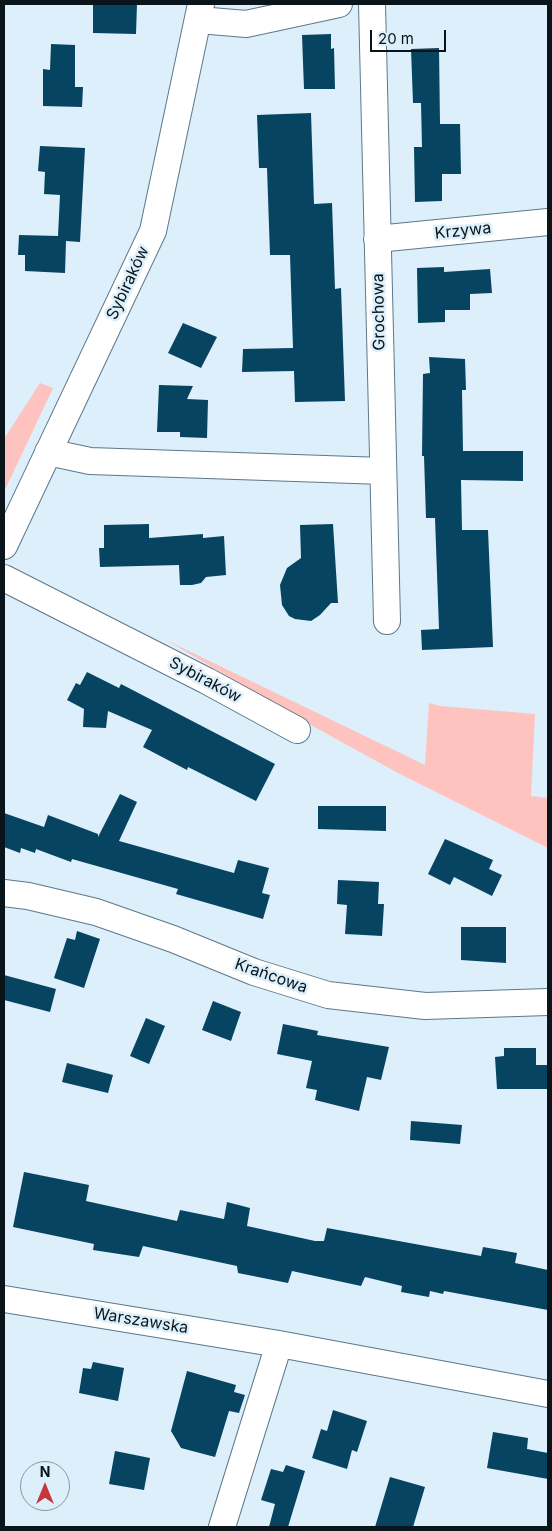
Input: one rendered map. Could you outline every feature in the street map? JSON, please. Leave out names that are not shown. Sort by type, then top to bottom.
[{"type":"street","points":[[200,12],[246,24],[339,4]]},
{"type":"street","name":"Grochowa","points":[[372,4],[386,621]]},
{"type":"street","name":"Sybiraków","points":[[4,546],[153,231],[200,12]]},
{"type":"street","name":"Krzywa","points":[[377,239],[548,222]]},
{"type":"street","points":[[48,452],[90,461],[383,471]]},
{"type":"street","name":"Sybiraków","points":[[4,578],[207,681],[297,730]]},
{"type":"street","name":"Krańcowa","points":[[4,893],[28,896],[96,912],[173,939],[254,972],[328,995],[426,1006],[548,1002]]},
{"type":"street","name":"Warszawska","points":[[4,1299],[279,1344],[548,1394]]},
{"type":"street","points":[[222,1527],[279,1344]]},
{"type":"shaded area","points":[[40,383],[53,388],[4,492],[4,439]]},
{"type":"shaded area","points":[[166,640],[425,765],[429,703],[440,706],[535,714],[531,796],[548,798],[548,848],[398,773],[309,724]]},
{"type":"building","points":[[93,4],[137,4],[136,34],[93,33]]},
{"type":"building","points":[[331,34],[331,49],[334,48],[335,89],[304,89],[302,35]]},
{"type":"building","points":[[51,44],[75,45],[75,87],[83,87],[82,107],[43,106],[43,69],[50,70]]},
{"type":"building","points":[[439,48],[440,124],[460,124],[461,174],[442,174],[442,201],[415,202],[414,147],[422,147],[421,103],[413,103],[411,49]]},
{"type":"building","points":[[311,113],[314,204],[332,203],[335,289],[341,288],[345,401],[295,402],[294,371],[242,372],[243,349],[293,348],[290,255],[270,255],[267,168],[259,168],[257,115]]},
{"type":"building","points":[[40,146],[85,148],[80,242],[66,241],[65,273],[25,271],[25,255],[18,255],[19,235],[58,236],[60,195],[44,194],[45,172],[38,171]]},
{"type":"building","points":[[444,267],[444,272],[490,269],[492,293],[470,294],[470,310],[445,310],[445,322],[418,323],[417,268]]},
{"type":"building","points":[[183,323],[217,337],[201,368],[168,353]]},
{"type":"building","points":[[429,357],[465,359],[466,390],[462,390],[463,451],[523,451],[523,481],[461,480],[462,530],[488,530],[493,647],[422,650],[421,630],[439,629],[435,518],[426,518],[424,456],[422,456],[423,374],[430,373]]},
{"type":"building","points":[[159,385],[193,386],[187,399],[208,400],[207,438],[180,437],[180,432],[157,432]]},
{"type":"building","points":[[149,524],[149,538],[203,534],[203,538],[224,536],[226,575],[206,577],[201,583],[192,585],[180,585],[179,565],[100,567],[99,548],[104,548],[104,525]]},
{"type":"building","points":[[333,524],[338,603],[331,603],[320,615],[311,621],[295,619],[289,616],[282,605],[280,585],[287,568],[301,558],[300,525]]},
{"type":"building","points":[[87,672],[119,688],[121,684],[275,764],[256,801],[188,767],[187,770],[143,747],[152,730],[108,711],[106,728],[83,727],[84,709],[67,700],[76,683],[80,685]]},
{"type":"building","points":[[120,794],[137,802],[119,841],[234,873],[238,860],[269,868],[262,893],[270,895],[263,919],[176,894],[178,889],[72,859],[71,862],[36,849],[35,853],[21,848],[20,853],[4,847],[4,813],[44,827],[48,815],[98,834],[98,837]]},
{"type":"building","points":[[318,806],[386,806],[386,831],[318,829]]},
{"type":"building","points":[[445,839],[493,860],[489,869],[502,875],[492,896],[454,877],[450,885],[428,874]]},
{"type":"building","points":[[338,880],[379,882],[378,904],[384,904],[382,936],[345,934],[347,905],[337,904]]},
{"type":"building","points":[[461,927],[506,927],[506,963],[461,960]]},
{"type":"building","points":[[77,931],[100,939],[84,988],[54,978],[67,938],[75,940]]},
{"type":"building","points":[[4,975],[56,989],[50,1012],[4,1000]]},
{"type":"building","points":[[213,1001],[241,1012],[231,1041],[202,1030]]},
{"type":"building","points":[[146,1018],[165,1026],[149,1064],[130,1056]]},
{"type":"building","points":[[283,1024],[318,1031],[317,1035],[389,1047],[381,1080],[367,1077],[359,1111],[315,1100],[317,1090],[306,1088],[312,1061],[277,1054]]},
{"type":"building","points":[[504,1048],[536,1048],[536,1065],[547,1065],[548,1089],[497,1089],[495,1057],[504,1056]]},
{"type":"building","points":[[67,1063],[113,1075],[108,1093],[62,1082]]},
{"type":"building","points":[[411,1121],[462,1125],[460,1144],[410,1140]]},
{"type":"building","points":[[24,1172],[89,1185],[86,1201],[177,1221],[180,1210],[224,1219],[227,1202],[250,1208],[247,1226],[315,1241],[324,1241],[327,1228],[481,1256],[483,1247],[517,1253],[515,1263],[548,1270],[548,1310],[444,1291],[443,1294],[430,1291],[429,1297],[401,1292],[402,1286],[365,1277],[361,1286],[292,1271],[288,1283],[238,1273],[237,1266],[143,1246],[139,1257],[93,1250],[94,1244],[13,1227]]},
{"type":"building","points":[[93,1362],[124,1368],[118,1401],[79,1393],[83,1368],[91,1369]]},
{"type":"building","points":[[187,1371],[236,1385],[234,1392],[245,1395],[239,1413],[229,1411],[215,1457],[181,1448],[171,1431]]},
{"type":"building","points":[[333,1410],[367,1421],[357,1452],[352,1450],[347,1469],[312,1458],[321,1429],[327,1431]]},
{"type":"building","points":[[493,1432],[528,1438],[527,1449],[548,1453],[548,1479],[487,1468]]},
{"type":"building","points":[[115,1451],[150,1458],[144,1490],[109,1484]]},
{"type":"building","points":[[286,1465],[305,1471],[288,1527],[269,1527],[275,1504],[261,1500],[271,1469],[283,1472]]},
{"type":"building","points":[[390,1477],[425,1487],[413,1527],[375,1527]]}]
